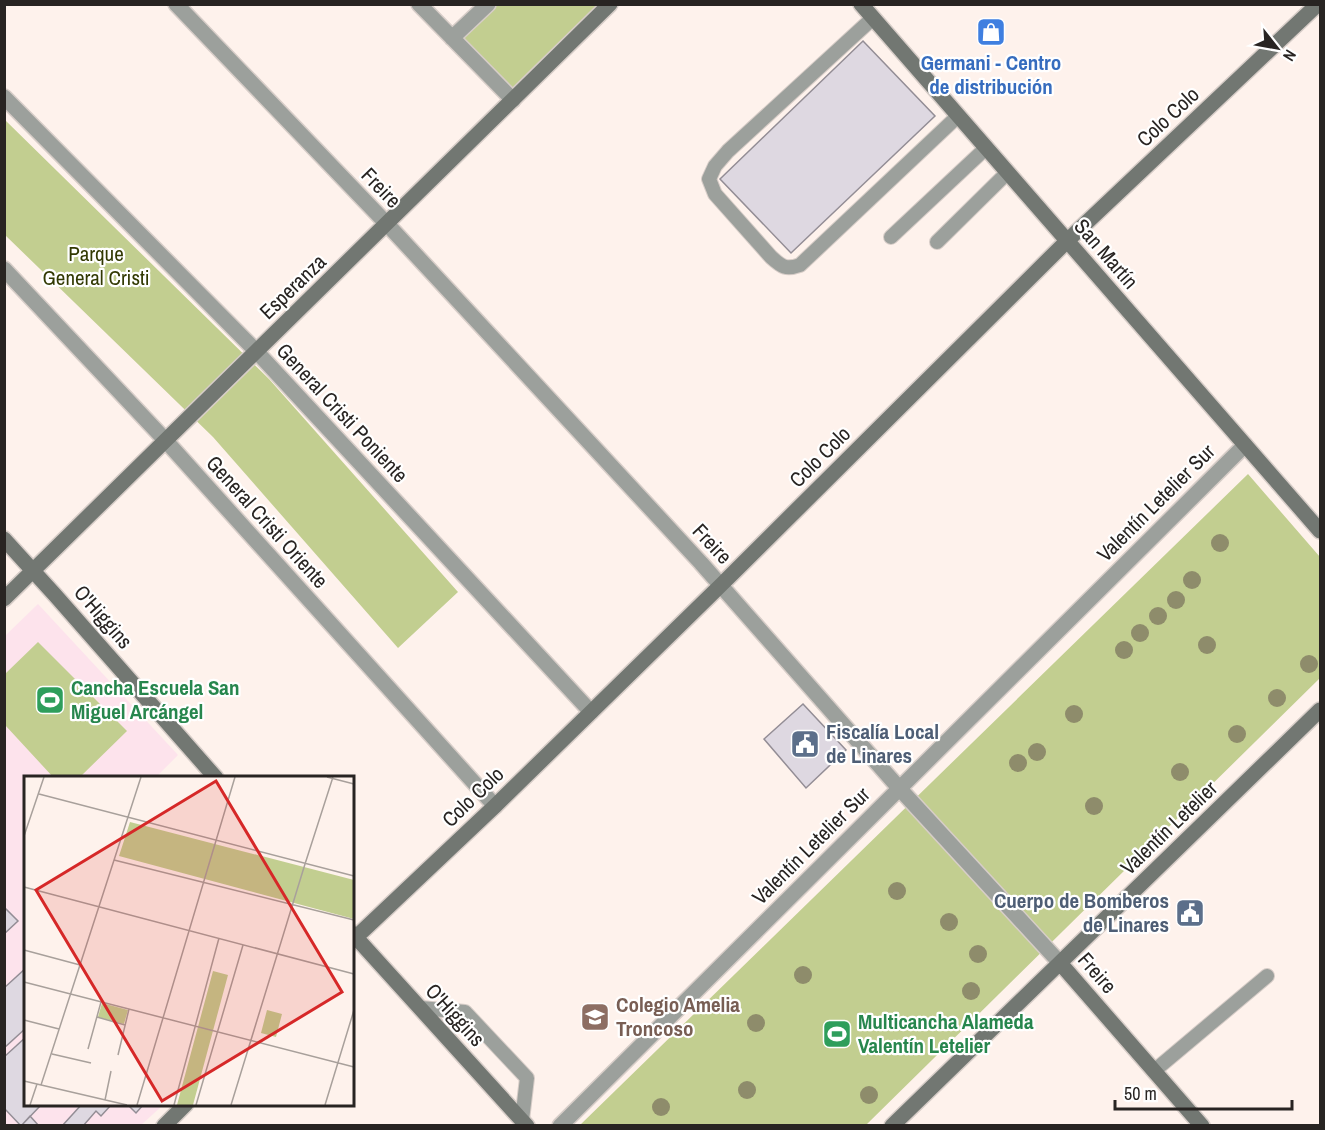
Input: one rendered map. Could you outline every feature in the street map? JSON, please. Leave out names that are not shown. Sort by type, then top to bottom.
[{"type":"street","name":"Freire","points":[[176,4],[387,224],[721,585],[899,788],[1060,963],[1202,1125]]},
{"type":"street","points":[[419,4],[513,99]]},
{"type":"street","points":[[453,38],[488,4]]},
{"type":"street","name":"Esperanza","points":[[4,599],[610,4]]},
{"type":"street","name":"San Martín","points":[[861,4],[1320,531]]},
{"type":"street","name":"Colo Colo","points":[[354,937],[495,806],[721,585],[1067,240],[1318,4]]},
{"type":"street","name":"General Cristi Poniente","points":[[4,97],[257,351],[591,712]]},
{"type":"street","name":"General Cristi Oriente","points":[[4,269],[166,441],[495,806]]},
{"type":"street","name":"Valentín Letelier Sur","points":[[561,1125],[1245,445]]},
{"type":"street","name":"O'Higgins","points":[[4,539],[215,776]]},
{"type":"street","name":"Valentín Letelier","points":[[892,1125],[1320,710]]},
{"type":"street","name":"O'Higgins","points":[[354,937],[525,1123]]},
{"type":"street","points":[[164,1125],[184,1106]]},
{"type":"lane","points":[[873,18],[728,151],[715,166],[709,178],[715,194],[780,265],[790,268],[800,265],[958,116]]},
{"type":"lane","points":[[891,237],[986,148]]},
{"type":"lane","points":[[937,242],[1007,173]]},
{"type":"lane","points":[[1154,1071],[1267,976]]},
{"type":"lane","points":[[421,1008],[465,1012],[527,1078],[525,1123]]},
{"type":"shaded area","points":[[38,604],[178,755],[157,776],[24,776],[24,1106],[162,1106],[141,1125],[5,1126],[5,636]]},
{"type":"green space","points":[[494,5],[603,5],[513,94],[460,37]]},
{"type":"green space","name":"Parque General Cristi","points":[[4,119],[269,379],[458,592],[398,648],[213,437],[5,235]]},
{"type":"green space","points":[[1248,474],[1320,557],[1320,678],[866,1125],[579,1126]]},
{"type":"green space","name":"Cancha Escuela San Miguel Arcángel","points":[[38,642],[127,731],[81,776],[52,776],[5,725],[5,674]]},
{"type":"building","points":[[863,41],[935,116],[791,253],[720,179]]},
{"type":"building","name":"Fiscalía Local de Linares","points":[[803,704],[846,750],[806,788],[764,739]]},
{"type":"building","points":[[4,907],[18,921],[4,934]]},
{"type":"building","points":[[24,970],[24,1030],[4,1048],[4,988]]},
{"type":"building","points":[[24,1039],[24,1106],[40,1106],[21,1126],[4,1108],[4,1057]]},
{"type":"building","points":[[80,1106],[110,1106],[101,1116],[96,1111],[83,1126],[62,1126]]},
{"type":"building","points":[[129,1106],[142,1106],[136,1113]]},
{"type":"building","points":[[30,1116],[39,1126],[21,1126]]},
{"type":"place","name":"Germani - Centro de distribución","points":[[991,32]]},
{"type":"place","name":"Cancha Escuela San Miguel Arcángel","points":[[50,700]]},
{"type":"place","name":"Fiscalía Local de Linares","points":[[805,744]]},
{"type":"place","name":"Cuerpo de Bomberos de Linares","points":[[1190,913]]},
{"type":"place","name":"Colegio Amelia Troncoso","points":[[595,1017]]},
{"type":"place","name":"Multicancha Alameda Valentín Letelier","points":[[837,1034]]}]
